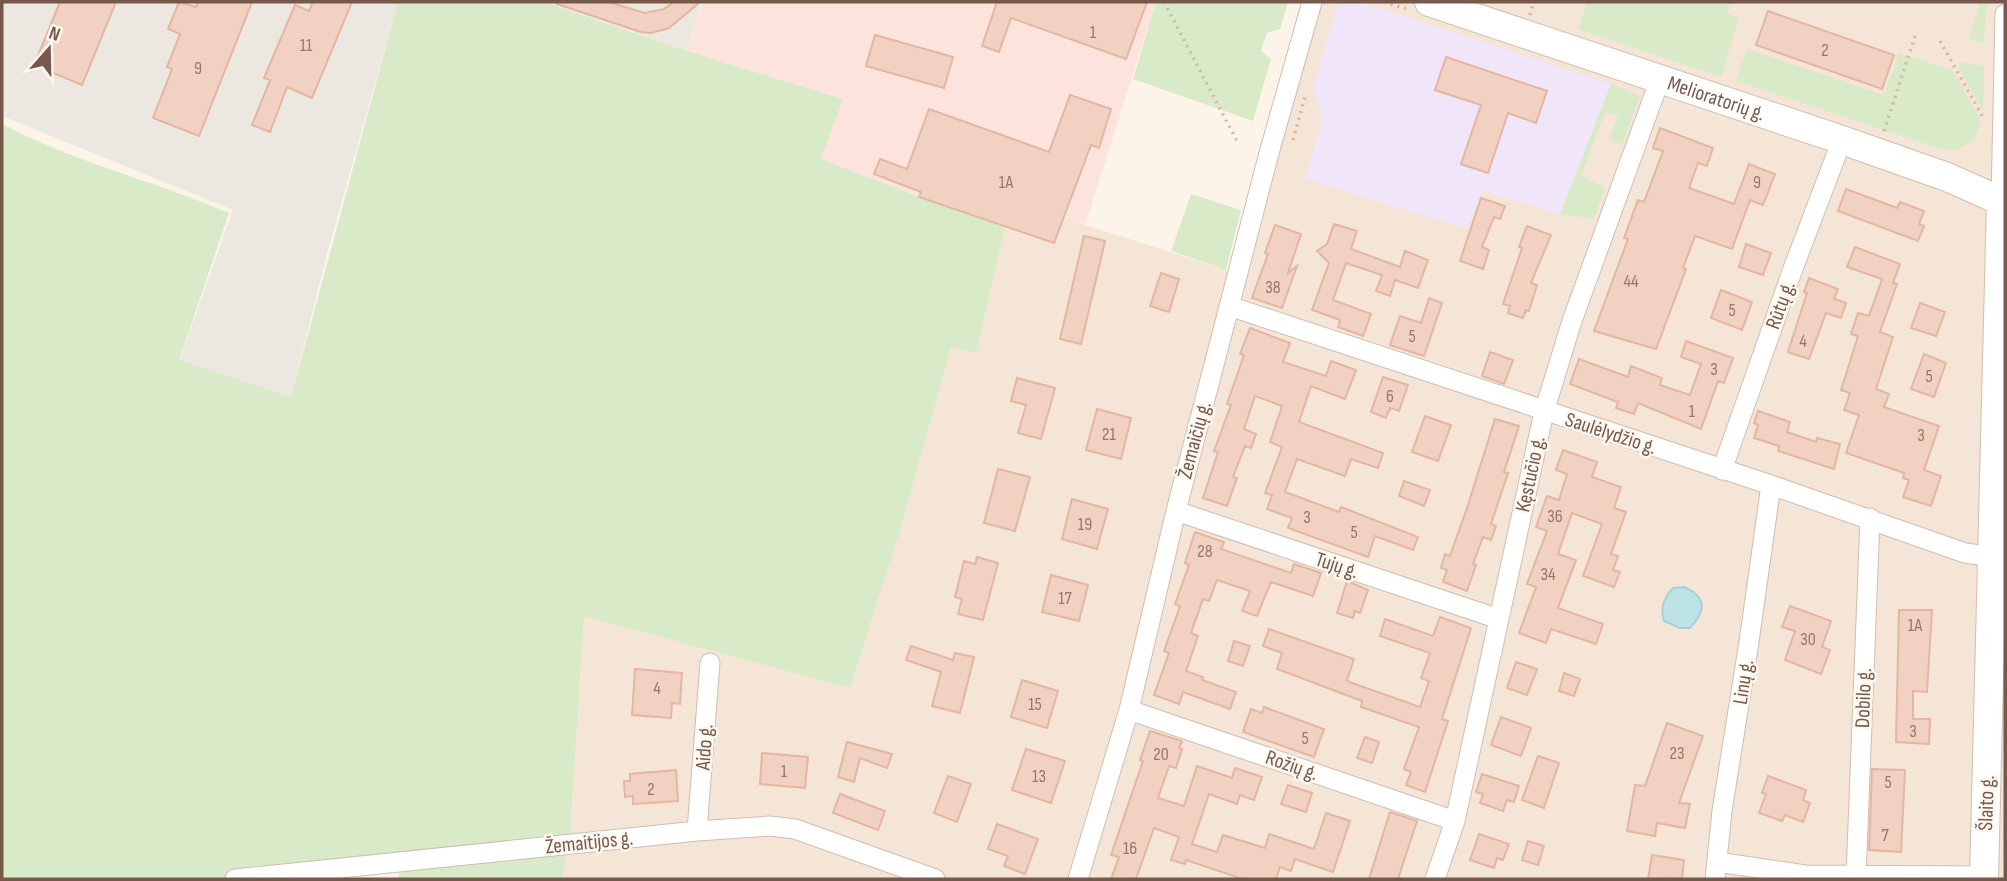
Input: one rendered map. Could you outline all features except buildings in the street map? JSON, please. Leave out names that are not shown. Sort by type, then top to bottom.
[{"type":"main road","name":"Melioratorių g.","points":[[1429,2],[1842,140],[1947,177],[2001,201]]},
{"type":"main road","name":"Šlaito g.","points":[[1984,878],[2001,201]]},
{"type":"street","name":"Žemaičių g.","points":[[1078,879],[1129,710],[1176,511],[1312,2]]},
{"type":"street","name":"Šlaito g.","points":[[2001,201],[2005,14]]},
{"type":"street","name":"Kęstučio g.","points":[[1435,879],[1455,821],[1544,411],[1572,321],[1660,79]]},
{"type":"street","name":"Rūtų g.","points":[[1722,470],[1842,140]]},
{"type":"street","name":"Saulėlydžio g.","points":[[1230,306],[1870,518],[1965,553],[1993,557]]},
{"type":"street","name":"Linų g.","points":[[1717,870],[1722,811],[1771,485]]},
{"type":"street","name":"Tujų g.","points":[[1176,511],[1499,619]]},
{"type":"street","name":"Dobilo g.","points":[[1856,877],[1870,518]]},
{"type":"street","name":"Aido g.","points":[[697,831],[710,663]]},
{"type":"street","name":"Rožių g.","points":[[1129,710],[1455,821]]},
{"type":"street","name":"Žemaitijos g.","points":[[235,879],[697,831],[770,826],[795,829],[935,879]]},
{"type":"street","points":[[1717,870],[1856,877],[1984,878]]},
{"type":"path","points":[[1164,2],[1237,141]]},
{"type":"path","points":[[1529,19],[1534,2]]},
{"type":"path","points":[[1883,135],[1916,33]]},
{"type":"path","points":[[1940,41],[1985,121]]},
{"type":"shaded area","points":[[2,2],[398,2],[328,250],[291,397],[179,361],[233,210],[2,116]]},
{"type":"shaded area","points":[[543,2],[702,2],[687,51]]},
{"type":"shaded area","points":[[703,2],[1156,2],[1085,225],[1064,218],[1054,243],[919,197],[821,159],[843,99],[687,51]]},
{"type":"shaded area","points":[[1312,2],[2005,2],[2003,879],[562,879],[570,837],[584,615],[850,688],[901,527],[951,346],[976,353],[1005,227],[1054,243],[1064,218],[1238,274]]},
{"type":"shaded area","points":[[1343,2],[1360,2],[1611,84],[1560,214],[1482,191],[1468,229],[1305,179],[1322,119],[1313,88],[1336,10]]},
{"type":"green space","points":[[398,2],[543,2],[687,51],[843,99],[821,159],[1005,227],[976,353],[951,347],[901,527],[850,688],[584,616],[570,837],[562,879],[399,879],[399,863],[275,879],[2,879],[2,124],[57,149],[229,213],[179,360],[291,397]]},
{"type":"green space","points":[[1156,2],[1288,2],[1280,29],[1267,33],[1261,51],[1271,59],[1253,121],[1133,79]]},
{"type":"green space","points":[[1587,2],[1731,2],[1727,13],[1739,18],[1721,77],[1578,29]]},
{"type":"green space","points":[[1980,2],[1986,2],[1984,44],[1969,39]]},
{"type":"green space","points":[[1747,49],[1884,95],[1899,53],[1952,70],[1981,120],[1974,141],[1956,150],[1944,150],[1736,81]]},
{"type":"green space","points":[[1959,62],[1984,66],[1983,111],[1958,67]]},
{"type":"green space","points":[[1611,84],[1640,96],[1622,144],[1609,139],[1618,116],[1605,112],[1581,176],[1605,187],[1594,219],[1560,214]]},
{"type":"green space","points":[[1191,194],[1241,210],[1226,270],[1171,251]]},
{"type":"water","points":[[1684,587],[1697,595],[1702,605],[1699,616],[1690,628],[1680,628],[1664,621],[1662,611],[1665,599],[1673,588]]}]
